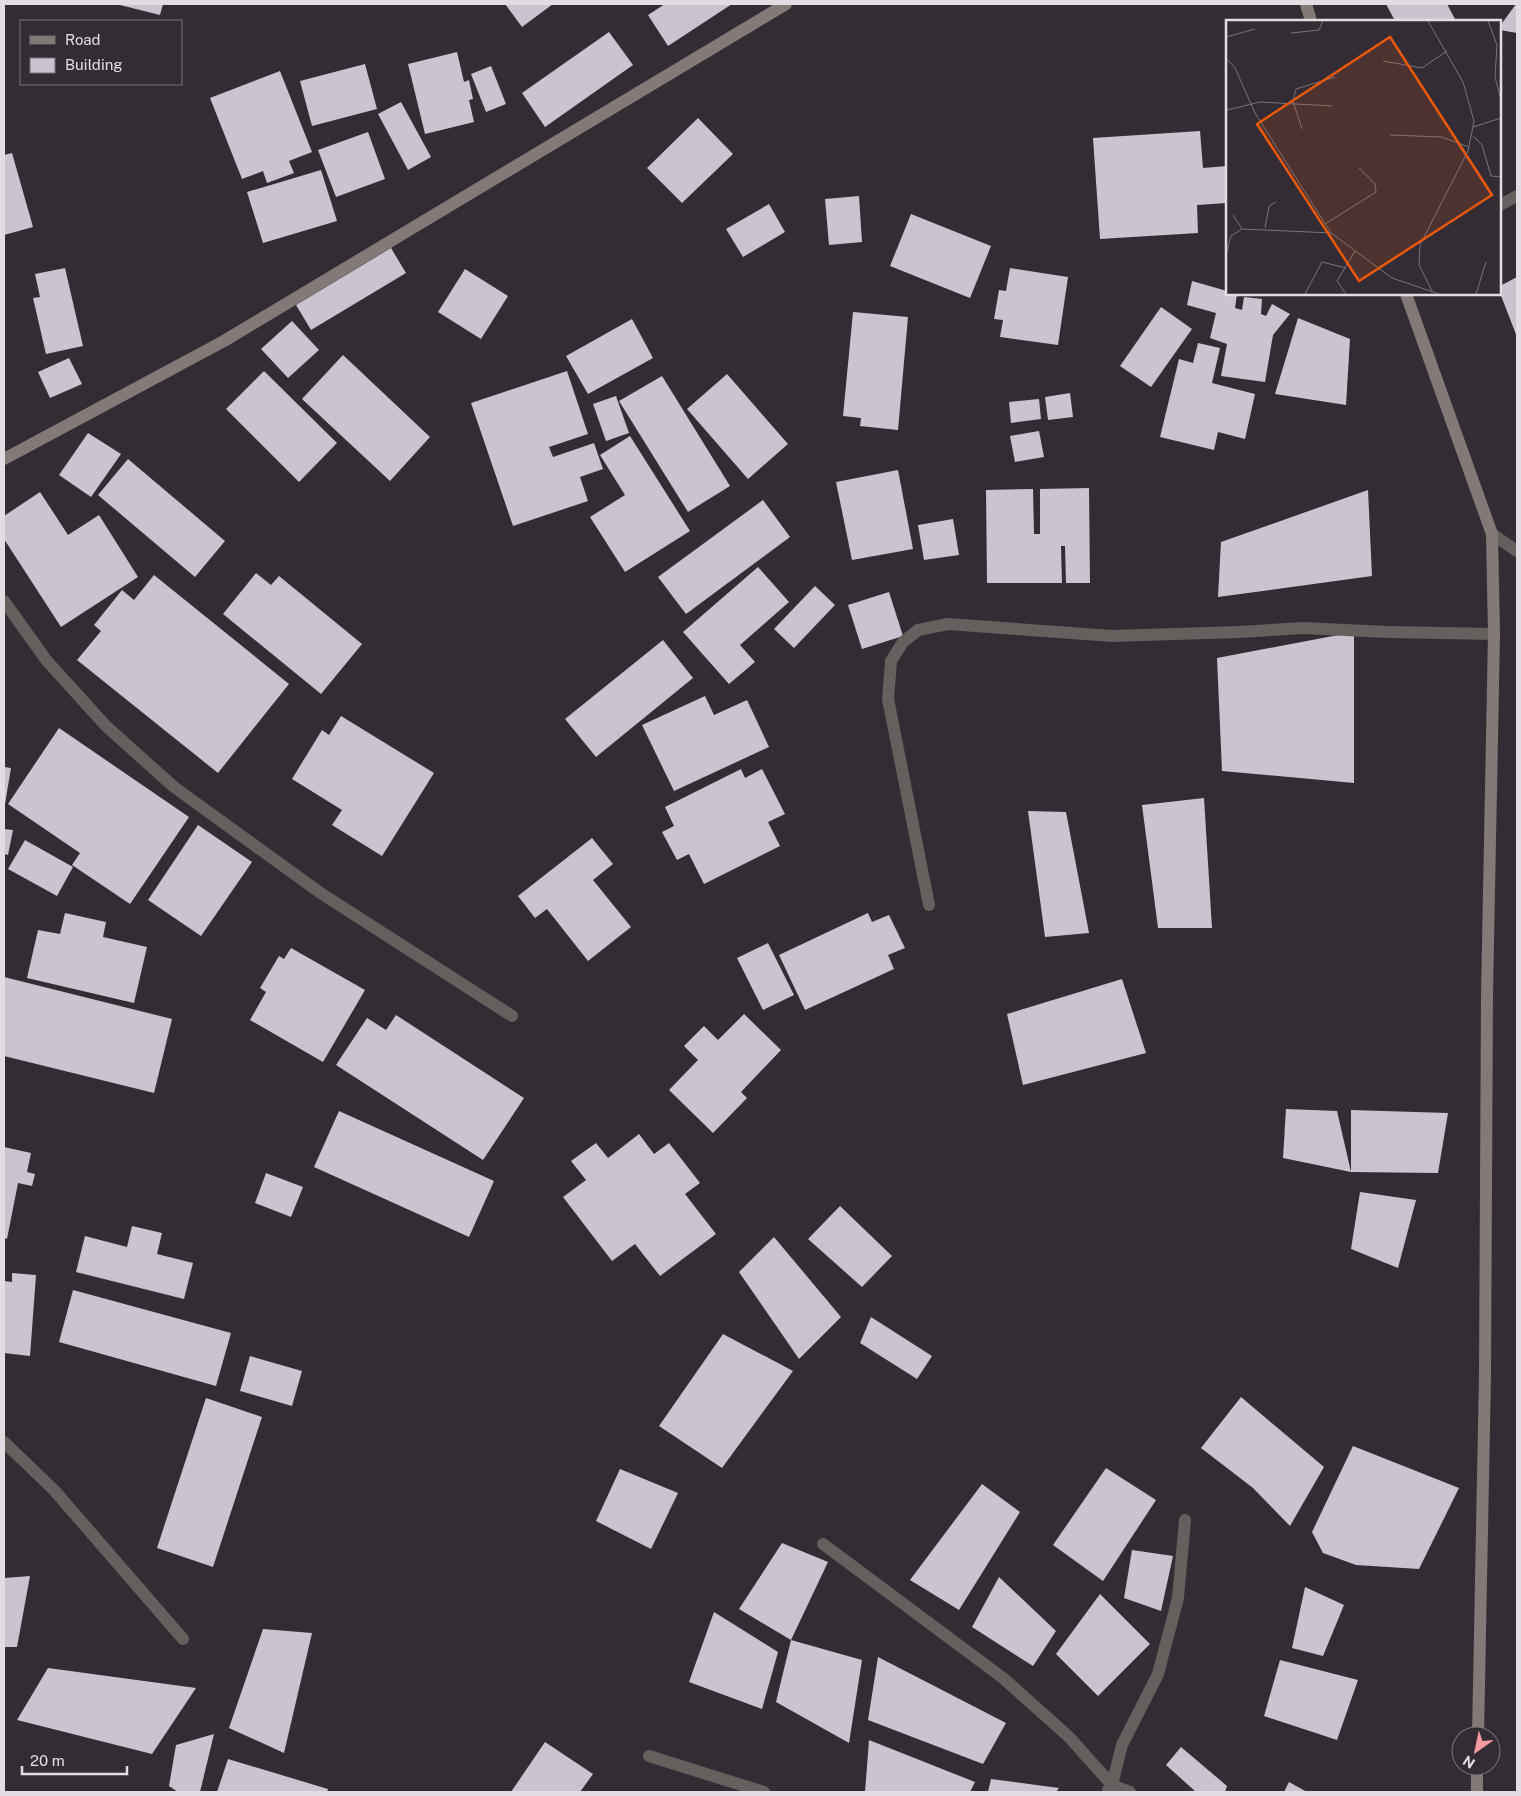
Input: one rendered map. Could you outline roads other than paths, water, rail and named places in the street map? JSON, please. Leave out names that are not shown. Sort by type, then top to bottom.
[{"type":"street","points":[[4,459],[224,341],[786,4]]},
{"type":"street","points":[[1306,4],[1312,20]]},
{"type":"street","points":[[1501,204],[1517,196]]},
{"type":"street","points":[[1406,295],[1492,534],[1494,634],[1487,1005],[1485,1374],[1478,1726]]},
{"type":"street","points":[[1492,534],[1517,551]]},
{"type":"street","points":[[4,601],[47,661],[93,712],[174,787],[322,894],[512,1016]]},
{"type":"street","points":[[928,905],[888,699],[891,662],[903,642],[918,630],[948,624],[1112,636],[1303,628],[1494,634]]},
{"type":"street","points":[[4,1442],[54,1490],[183,1639]]},
{"type":"street","points":[[1109,1789],[1122,1745],[1158,1674],[1178,1598],[1185,1520]]},
{"type":"street","points":[[823,1544],[1003,1678],[1069,1737],[1109,1789],[1130,1792]]},
{"type":"street","points":[[648,1756],[764,1792]]},
{"type":"street","points":[[1477,1792],[1478,1776]]}]
